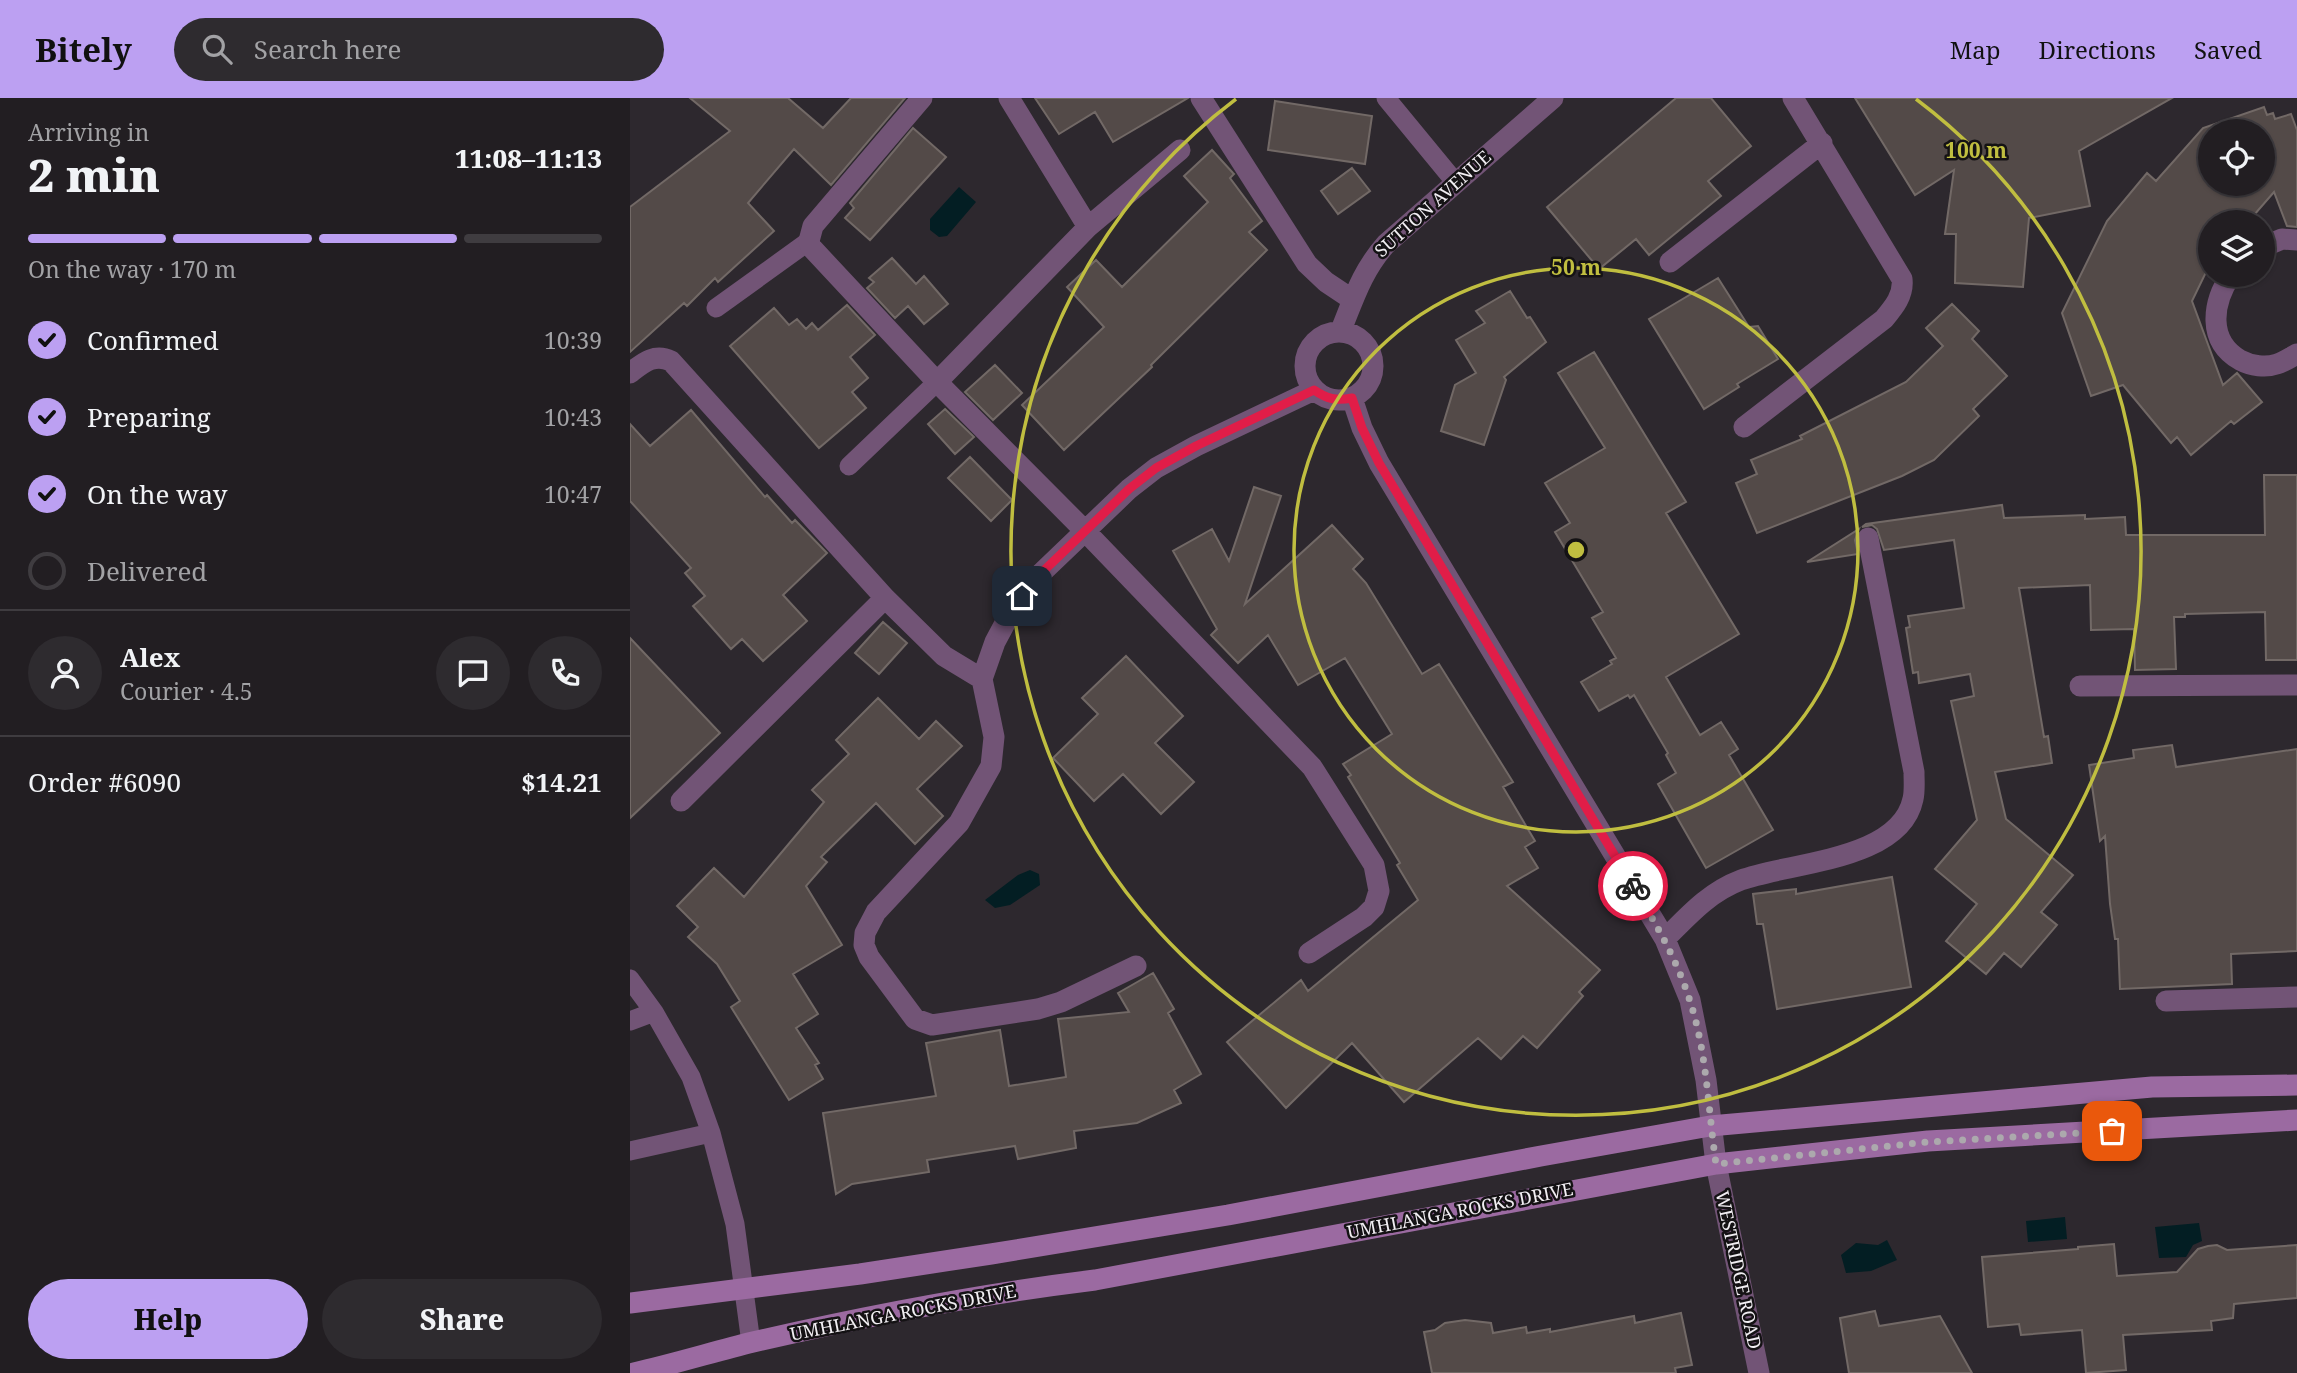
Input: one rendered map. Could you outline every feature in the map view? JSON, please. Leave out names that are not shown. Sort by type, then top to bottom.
[{"type":"main road","points":[[630,1303],[939,1262],[1215,1217],[1710,1126],[2152,1087],[2297,1085]]},
{"type":"main road","name":"UMHLANGA ROCKS DRIVE","points":[[634,1373],[751,1343],[995,1292],[1095,1280],[1716,1164],[1928,1142],[2297,1120]]},
{"type":"street","points":[[922,98],[813,226],[809,241],[811,247],[937,382],[1312,767],[1374,865],[1379,891],[1374,907],[1364,917],[1309,953]]},
{"type":"street","points":[[1009,98],[1088,227]]},
{"type":"street","points":[[1201,98],[1307,264],[1326,282],[1353,300]]},
{"type":"street","name":"SUTTON AVENUE","points":[[1341,330],[1360,281],[1371,261],[1386,244],[1553,98]]},
{"type":"street","points":[[1744,427],[1884,320],[1902,293],[1902,279],[1793,98]]},
{"type":"street","points":[[1670,262],[1822,143]]},
{"type":"street","points":[[937,382],[1088,227],[1180,150]]},
{"type":"street","points":[[2275,242],[2283,239],[2297,240]]},
{"type":"street","points":[[2226,287],[2217,306],[2215,323],[2222,346],[2245,363],[2259,366],[2276,365],[2297,354]]},
{"type":"street","points":[[1341,330],[1360,338],[1371,353],[1373,371],[1366,388],[1352,398],[1338,400],[1325,397],[1314,390],[1307,378],[1304,363],[1310,347],[1321,336],[1341,330]]},
{"type":"street","points":[[630,373],[653,358],[663,357],[671,361],[885,598],[944,656],[982,679]]},
{"type":"street","points":[[1136,966],[1061,1002],[1038,1009],[932,1025],[915,1019],[869,957],[864,945],[865,933],[876,912],[959,823],[991,766],[994,737],[982,679],[995,642],[1011,612],[1034,580],[1129,489],[1156,468],[1314,390]]},
{"type":"street","name":"WESTRIDGE ROAD","points":[[1352,398],[1362,428],[1379,463],[1665,939],[1690,1000],[1706,1080],[1716,1164],[1759,1373]]},
{"type":"street","points":[[1665,939],[1698,905],[1718,891],[1770,871],[1863,850],[1887,837],[1904,819],[1913,800],[1914,772],[1868,538]]},
{"type":"street","points":[[681,801],[885,598]]},
{"type":"street","points":[[2080,686],[2297,685]]},
{"type":"street","points":[[2166,1001],[2297,996]]},
{"type":"lane","points":[[1386,98],[1456,183]]},
{"type":"lane","points":[[716,308],[809,241]]},
{"type":"lane","points":[[849,466],[937,382]]},
{"type":"lane","points":[[630,979],[654,1012],[691,1077],[711,1133],[735,1224],[751,1343]]},
{"type":"lane","points":[[630,1021],[654,1012]]},
{"type":"lane","points":[[630,1151],[711,1133]]},
{"type":"water","points":[[959,187],[976,202],[947,236],[939,237],[930,230],[930,219]]},
{"type":"water","points":[[1030,870],[1039,874],[1040,885],[1010,905],[995,908],[985,900],[1018,875]]},
{"type":"water","points":[[2065,1217],[2067,1239],[2028,1242],[2026,1221]]},
{"type":"water","points":[[2199,1223],[2202,1241],[2193,1245],[2186,1257],[2159,1258],[2155,1227]]},
{"type":"water","points":[[1887,1240],[1897,1260],[1871,1271],[1846,1273],[1841,1255],[1856,1243],[1878,1245]]},
{"type":"building","points":[[690,98],[788,98],[823,128],[851,98],[905,98],[831,185],[794,149],[748,203],[774,231],[718,282],[715,278],[687,306],[684,303],[630,352],[630,207],[730,131]]},
{"type":"building","points":[[1035,98],[1188,98],[1113,142],[1095,112],[1059,134]]},
{"type":"building","points":[[1676,98],[1711,98],[1751,146],[1708,181],[1721,196],[1649,255],[1636,239],[1599,269],[1547,207]]},
{"type":"building","points":[[1855,98],[2172,98],[2079,151],[2090,206],[2029,218],[2023,287],[1955,283],[1956,234],[1945,234],[1954,170],[1915,195]]},
{"type":"building","points":[[1275,101],[1372,116],[1365,164],[1268,150]]},
{"type":"building","points":[[2264,107],[2267,115],[2273,113],[2275,119],[2229,119]]},
{"type":"building","points":[[2291,114],[2297,130],[2297,227],[2287,226],[2275,195],[2275,119]]},
{"type":"building","points":[[913,128],[946,157],[870,240],[845,218],[854,208],[850,203]]},
{"type":"building","points":[[2198,134],[2198,196],[2271,196],[2258,210],[2198,210],[2199,287],[2192,301],[2223,385],[2237,373],[2262,402],[2234,424],[2231,421],[2191,455],[2177,437],[2171,443],[2123,385],[2091,396],[2062,313],[2107,221],[2147,173],[2156,181]]},
{"type":"building","points":[[1212,150],[1234,174],[1230,178],[1262,221],[1249,232],[1267,250],[1151,365],[1152,367],[1064,450],[1022,405],[1104,327],[1067,287],[1096,260],[1122,287],[1208,202],[1184,176]]},
{"type":"building","points":[[1352,168],[1370,191],[1338,214],[1321,191]]},
{"type":"building","points":[[892,258],[916,284],[924,276],[948,304],[924,324],[908,306],[895,318],[867,288],[874,282],[869,278]]},
{"type":"building","points":[[1718,278],[1749,327],[1758,326],[1778,359],[1737,384],[1739,387],[1704,409],[1649,319]]},
{"type":"building","points":[[1510,291],[1546,342],[1504,377],[1506,380],[1484,445],[1441,431],[1455,385],[1476,373],[1456,340],[1485,323],[1476,311]]},
{"type":"building","points":[[1952,304],[1979,331],[1972,339],[2007,376],[1973,409],[1979,416],[1934,460],[1902,476],[1757,533],[1736,483],[1757,474],[1751,460],[1802,439],[1800,436],[1906,382],[1943,346],[1926,328]]},
{"type":"building","points":[[847,305],[875,335],[850,357],[868,378],[852,392],[866,408],[819,448],[730,346],[774,308],[789,325],[797,319],[806,329],[812,323],[818,330]]},
{"type":"building","points":[[1594,352],[1686,502],[1666,513],[1739,634],[1666,677],[1700,735],[1721,722],[1738,749],[1729,755],[1773,830],[1706,868],[1658,784],[1676,773],[1666,755],[1668,753],[1634,695],[1630,698],[1628,695],[1599,711],[1581,682],[1612,664],[1610,661],[1616,658],[1592,618],[1603,612],[1555,532],[1570,523],[1545,483],[1605,448],[1558,373]]},
{"type":"building","points":[[995,365],[1022,393],[993,420],[965,392]]},
{"type":"building","points":[[945,409],[974,437],[955,454],[928,424]]},
{"type":"building","points":[[691,410],[765,497],[767,495],[792,523],[795,520],[827,553],[783,595],[807,621],[763,661],[742,639],[731,649],[693,606],[705,596],[685,573],[691,568],[630,501],[630,424],[650,446]]},
{"type":"building","points":[[970,457],[1012,500],[991,521],[948,478]]},
{"type":"building","points":[[2264,475],[2297,475],[2297,660],[2266,660],[2265,612],[2185,614],[2185,617],[2174,617],[2176,669],[2135,670],[2134,629],[2091,630],[2090,585],[2019,588],[2044,737],[2048,736],[2052,763],[1995,772],[2006,819],[2073,875],[2041,912],[2057,925],[2021,967],[2004,953],[1986,974],[1946,941],[1977,904],[1935,869],[1977,820],[1951,701],[1974,696],[1970,674],[1919,683],[1918,672],[1913,673],[1906,628],[1910,627],[1908,616],[1964,608],[1954,540],[1884,550],[1877,529],[1872,525],[1862,527],[1866,524],[2002,505],[2004,518],[2085,515],[2085,519],[2125,517],[2126,535],[2265,535]]},
{"type":"building","points":[[1254,487],[1281,496],[1245,604],[1332,525],[1363,559],[1353,569],[1366,583],[1422,674],[1439,664],[1513,782],[1503,787],[1535,841],[1525,847],[1538,868],[1507,886],[1600,970],[1579,992],[1583,996],[1537,1048],[1523,1036],[1501,1059],[1478,1038],[1404,1102],[1352,1043],[1286,1108],[1227,1042],[1301,980],[1308,991],[1418,900],[1397,865],[1400,863],[1348,777],[1351,775],[1343,764],[1392,734],[1345,658],[1298,685],[1268,635],[1238,663],[1211,635],[1217,629],[1173,551],[1212,529],[1229,561]]},
{"type":"building","points":[[1859,529],[1855,540],[1858,554],[1807,562]]},
{"type":"building","points":[[883,622],[907,643],[879,674],[855,653]]},
{"type":"building","points":[[630,638],[720,733],[630,818]]},
{"type":"building","points":[[1126,656],[1183,716],[1155,743],[1194,782],[1161,814],[1123,774],[1094,801],[1053,758],[1098,714],[1082,698]]},
{"type":"building","points":[[878,698],[919,739],[936,721],[962,746],[917,789],[943,816],[915,844],[876,803],[821,857],[827,862],[806,886],[842,945],[793,974],[818,1014],[796,1028],[819,1063],[815,1065],[823,1079],[789,1100],[731,1007],[740,1001],[717,964],[688,937],[698,927],[677,906],[714,868],[744,897],[824,802],[812,790],[849,754],[836,740]]},
{"type":"building","points":[[2172,745],[2176,767],[2297,749],[2297,951],[2231,954],[2232,984],[2120,989],[2118,939],[2115,939],[2110,904],[2105,836],[2100,841],[2089,765],[2134,758],[2133,750]]},
{"type":"building","points":[[1892,877],[1911,987],[1777,1009],[1763,924],[1757,924],[1753,894],[1796,889],[1796,894]]},
{"type":"building","points":[[1153,973],[1174,1009],[1168,1013],[1201,1074],[1174,1090],[1181,1103],[1137,1123],[1074,1131],[1076,1148],[1018,1159],[1015,1146],[927,1160],[929,1172],[852,1184],[836,1194],[823,1113],[936,1096],[926,1043],[1000,1030],[1009,1086],[1066,1077],[1058,1019],[1129,1012],[1118,993]]},
{"type":"building","points":[[2114,1244],[2117,1276],[2177,1272],[2198,1249],[2208,1246],[2217,1245],[2227,1250],[2297,1245],[2297,1298],[2234,1304],[2233,1318],[2211,1321],[2212,1330],[2123,1335],[2126,1370],[2086,1373],[2082,1330],[2021,1335],[2019,1324],[1988,1327],[1982,1257]]},
{"type":"building","points":[[1875,1311],[1879,1326],[1940,1316],[1972,1373],[1849,1373],[1840,1318]]},
{"type":"building","points":[[1681,1313],[1692,1365],[1675,1368],[1676,1373],[1432,1373],[1424,1332],[1435,1330],[1445,1323],[1465,1320],[1491,1323],[1493,1333],[1526,1327],[1527,1333],[1550,1329],[1550,1332],[1634,1316],[1635,1323]]},
{"type":"way so far","points":[[1633,886],[1665,939],[1690,1000],[1706,1080],[1716,1164],[1928,1142],[2112,1131]]},
{"type":"route","points":[[1022,596],[1034,580],[1129,489],[1156,468],[1314,390],[1325,397],[1338,400],[1352,398],[1362,428],[1379,463],[1633,886]]}]
